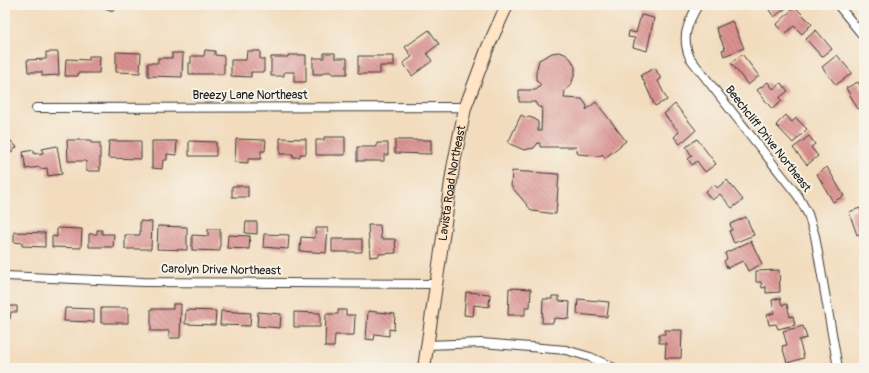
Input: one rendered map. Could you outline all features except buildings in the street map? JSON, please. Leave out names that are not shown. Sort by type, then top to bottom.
[{"type":"main road","name":"Lavista Road Northeast","points":[[424,368],[453,168],[465,108],[488,47],[507,5]]},
{"type":"street","name":"Beechcliff Drive Northeast","points":[[698,5],[688,23],[686,35],[686,47],[690,58],[798,196],[808,214],[815,236],[838,368]]},
{"type":"street","points":[[838,5],[864,37]]},
{"type":"street","name":"Breezy Lane Northeast","points":[[36,108],[465,108]]},
{"type":"street","name":"Carolyn Drive Northeast","points":[[5,276],[143,282],[436,284]]},
{"type":"street","points":[[427,345],[482,344],[566,350],[590,356],[614,368]]}]
